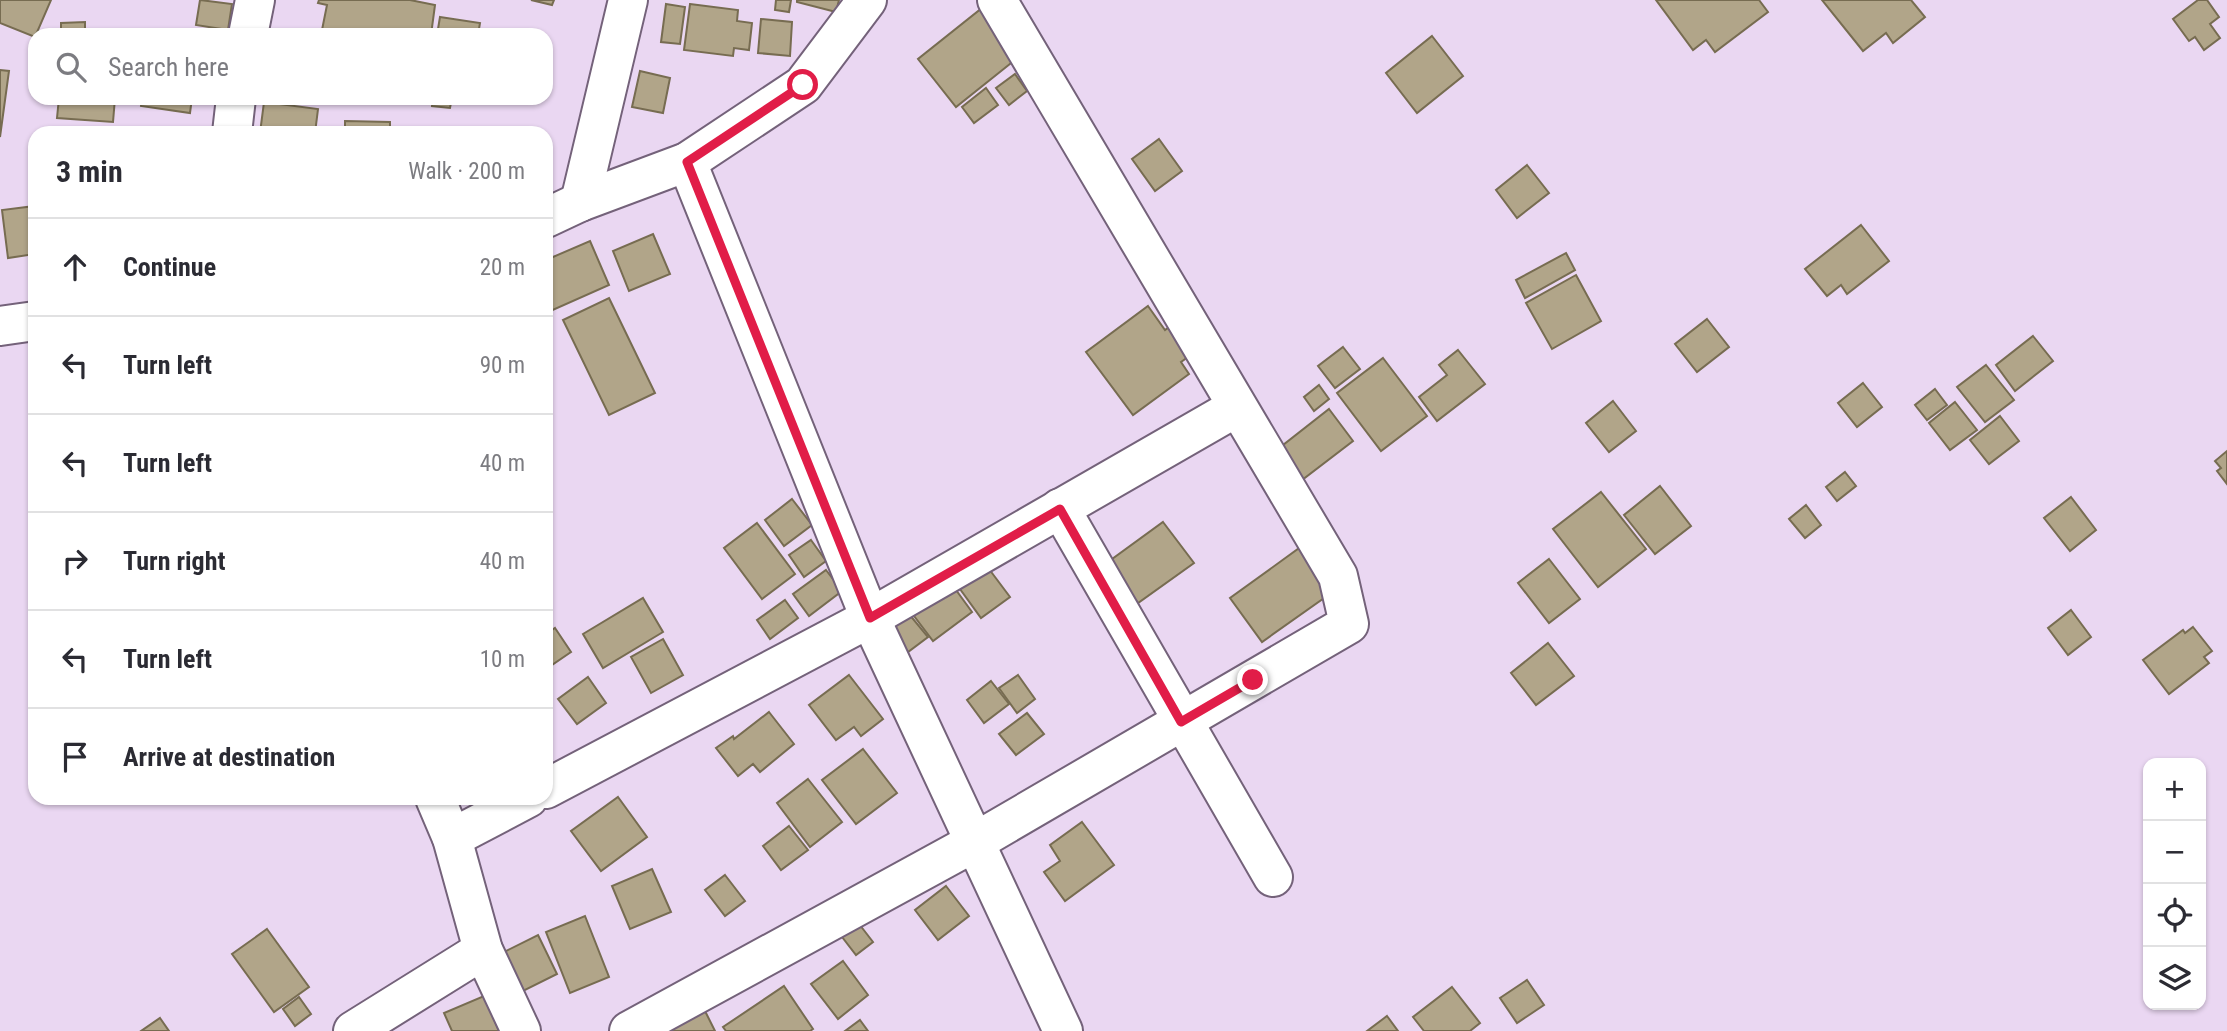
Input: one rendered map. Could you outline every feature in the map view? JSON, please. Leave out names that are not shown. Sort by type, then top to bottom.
[{"type":"street","points":[[249,28],[255,0]]},
{"type":"street","points":[[563,210],[628,0]]},
{"type":"street","points":[[563,210],[687,162],[803,85],[867,0]]},
{"type":"street","points":[[629,1031],[975,842],[1349,624],[1338,576],[997,0]]},
{"type":"street","points":[[233,126],[235,105]]},
{"type":"street","points":[[687,162],[870,618],[1063,1031]]},
{"type":"street","points":[[0,326],[28,322]]},
{"type":"street","points":[[553,785],[870,618],[1237,407]]},
{"type":"street","points":[[1060,509],[1273,877]]},
{"type":"street","points":[[438,805],[452,838],[483,950],[521,1031]]},
{"type":"street","points":[[452,838],[515,805]]},
{"type":"street","points":[[353,1031],[483,950]]},
{"type":"building","points":[[0,0],[51,0],[39,28],[28,28],[28,34],[0,23]]},
{"type":"building","points":[[200,0],[232,4],[228,28],[196,25]]},
{"type":"building","points":[[319,0],[410,0],[435,5],[432,28],[322,28],[327,5],[318,3]]},
{"type":"building","points":[[531,0],[554,0],[552,5]]},
{"type":"building","points":[[776,0],[791,0],[789,12],[775,10]]},
{"type":"building","points":[[797,0],[839,0],[836,12]]},
{"type":"building","points":[[1656,0],[1759,0],[1768,12],[1715,52],[1706,40],[1693,50]]},
{"type":"building","points":[[1822,0],[1911,0],[1925,17],[1893,43],[1886,33],[1863,51]]},
{"type":"building","points":[[2198,0],[2207,0],[2219,17],[2210,24],[2220,38],[2204,50],[2195,37],[2189,41],[2173,19]]},
{"type":"building","points":[[666,4],[685,7],[680,44],[661,42]]},
{"type":"building","points":[[690,4],[738,10],[737,21],[752,23],[749,50],[734,48],[733,56],[684,50]]},
{"type":"building","points":[[982,8],[1020,56],[956,107],[918,59]]},
{"type":"building","points":[[440,17],[480,23],[479,28],[438,28]]},
{"type":"building","points":[[761,19],[792,22],[790,56],[758,53]]},
{"type":"building","points":[[85,22],[85,28],[61,28],[61,23]]},
{"type":"building","points":[[1432,36],[1463,76],[1417,113],[1386,73]]},
{"type":"building","points":[[0,70],[9,71],[0,137]]},
{"type":"building","points":[[640,71],[670,78],[663,113],[632,107]]},
{"type":"building","points":[[1015,74],[1027,91],[1009,105],[996,88]]},
{"type":"building","points":[[986,88],[998,105],[974,123],[962,107]]},
{"type":"building","points":[[58,105],[114,105],[113,122],[57,118]]},
{"type":"building","points":[[141,105],[191,105],[190,113]]},
{"type":"building","points":[[264,105],[318,109],[316,126],[261,126]]},
{"type":"building","points":[[432,105],[451,105],[450,108]]},
{"type":"building","points":[[345,121],[390,122],[390,126],[345,126]]},
{"type":"building","points":[[1159,139],[1182,171],[1155,191],[1132,159]]},
{"type":"building","points":[[1527,165],[1549,193],[1517,218],[1496,190]]},
{"type":"building","points":[[28,207],[28,255],[8,258],[2,210]]},
{"type":"building","points":[[1861,225],[1889,261],[1847,294],[1841,285],[1827,296],[1805,269]]},
{"type":"building","points":[[653,234],[670,274],[629,291],[613,251]]},
{"type":"building","points":[[590,241],[609,285],[553,310],[553,257]]},
{"type":"building","points":[[1566,253],[1575,270],[1525,298],[1516,280]]},
{"type":"building","points":[[1576,275],[1601,321],[1552,349],[1526,303]]},
{"type":"building","points":[[609,298],[655,393],[609,415],[563,320]]},
{"type":"building","points":[[1148,306],[1165,330],[1177,321],[1198,350],[1181,362],[1189,374],[1133,415],[1086,352]]},
{"type":"building","points":[[1707,319],[1729,347],[1697,372],[1675,344]]},
{"type":"building","points":[[2033,336],[2053,361],[2015,391],[1996,365]]},
{"type":"building","points":[[1343,347],[1360,369],[1335,388],[1318,366]]},
{"type":"building","points":[[1458,350],[1485,384],[1437,421],[1419,397],[1447,375],[1439,365]]},
{"type":"building","points":[[1383,358],[1427,416],[1381,451],[1337,393]]},
{"type":"building","points":[[1986,365],[2014,400],[1985,422],[1957,387]]},
{"type":"building","points":[[1863,383],[1882,407],[1857,427],[1838,403]]},
{"type":"building","points":[[1319,385],[1329,399],[1314,411],[1304,397]]},
{"type":"building","points":[[1935,389],[1947,405],[1927,420],[1915,405]]},
{"type":"building","points":[[1613,401],[1636,431],[1609,452],[1586,423]]},
{"type":"building","points":[[1955,402],[1977,430],[1950,450],[1929,423]]},
{"type":"building","points":[[1329,409],[1353,441],[1302,480],[1278,449]]},
{"type":"building","points":[[2000,416],[2019,441],[1989,464],[1970,440]]},
{"type":"building","points":[[2227,451],[2227,484],[2217,471],[2221,468],[2215,461]]},
{"type":"building","points":[[1845,472],[1856,486],[1837,501],[1826,487]]},
{"type":"building","points":[[1660,486],[1691,526],[1655,554],[1624,515]]},
{"type":"building","points":[[1601,492],[1646,549],[1598,587],[1553,529]]},
{"type":"building","points":[[2071,497],[2096,530],[2070,551],[2044,518]]},
{"type":"building","points":[[792,499],[812,525],[784,546],[765,520]]},
{"type":"building","points":[[1806,505],[1821,525],[1805,538],[1789,519]]},
{"type":"building","points":[[1163,522],[1194,563],[1138,603],[1108,562]]},
{"type":"building","points":[[757,523],[795,574],[762,599],[724,548]]},
{"type":"building","points":[[811,540],[826,561],[804,577],[789,555]]},
{"type":"building","points":[[1302,546],[1334,591],[1262,642],[1230,598]]},
{"type":"building","points":[[1549,559],[1580,599],[1549,623],[1518,583]]},
{"type":"building","points":[[989,569],[1010,597],[981,618],[960,589]]},
{"type":"building","points":[[826,570],[842,591],[809,616],[793,594]]},
{"type":"building","points":[[948,579],[972,612],[933,641],[908,608]]},
{"type":"building","points":[[643,598],[663,632],[603,668],[583,634]]},
{"type":"building","points":[[785,600],[798,618],[770,639],[757,620]]},
{"type":"building","points":[[2071,610],[2091,637],[2068,655],[2048,628]]},
{"type":"building","points":[[909,614],[928,637],[904,655],[886,631]]},
{"type":"building","points":[[2193,627],[2212,651],[2204,657],[2209,663],[2169,694],[2143,660],[2183,630],[2185,633]]},
{"type":"building","points":[[555,628],[571,652],[553,664]]},
{"type":"building","points":[[663,639],[683,675],[651,693],[631,657]]},
{"type":"building","points":[[1548,643],[1574,676],[1536,705],[1511,673]]},
{"type":"building","points":[[849,675],[883,719],[861,736],[854,727],[836,740],[809,705]]},
{"type":"building","points":[[1018,675],[1035,699],[1017,713],[999,688]]},
{"type":"building","points":[[588,677],[606,703],[577,724],[558,699]]},
{"type":"building","points":[[991,681],[1009,704],[984,723],[967,700]]},
{"type":"building","points":[[769,712],[794,744],[760,772],[753,764],[738,776],[716,748],[733,736],[734,739]]},
{"type":"building","points":[[1027,713],[1044,734],[1016,755],[999,734]]},
{"type":"building","points":[[863,749],[897,793],[856,824],[822,780]]},
{"type":"building","points":[[808,779],[842,822],[810,847],[777,803]]},
{"type":"building","points":[[618,797],[647,837],[601,871],[571,831]]},
{"type":"building","points":[[1082,822],[1114,865],[1065,901],[1044,872],[1060,861],[1050,845]]},
{"type":"building","points":[[789,826],[808,850],[781,870],[763,846]]},
{"type":"building","points":[[652,869],[671,912],[630,929],[612,886]]},
{"type":"building","points":[[725,875],[745,901],[725,916],[705,890]]},
{"type":"building","points":[[946,886],[969,916],[938,940],[915,910]]},
{"type":"building","points":[[585,916],[609,977],[570,993],[546,932]]},
{"type":"building","points":[[856,920],[873,942],[856,955],[839,933]]},
{"type":"building","points":[[267,929],[309,987],[274,1012],[232,954]]},
{"type":"building","points":[[538,935],[557,974],[523,991],[504,952]]},
{"type":"building","points":[[843,961],[868,995],[838,1019],[811,984]]},
{"type":"building","points":[[1527,980],[1544,1005],[1517,1023],[1500,998]]},
{"type":"building","points":[[784,986],[813,1029],[726,1031],[723,1027]]},
{"type":"building","points":[[1452,987],[1480,1023],[1470,1031],[1424,1031],[1413,1017]]},
{"type":"building","points":[[484,996],[499,1031],[452,1031],[444,1013]]},
{"type":"building","points":[[299,997],[311,1014],[295,1026],[283,1009]]},
{"type":"building","points":[[701,1003],[715,1031],[644,1031]]},
{"type":"building","points":[[1387,1016],[1398,1031],[1367,1031]]},
{"type":"building","points":[[160,1018],[169,1031],[141,1031]]},
{"type":"building","points":[[860,1020],[868,1031],[845,1031]]},
{"type":"route","points":[[803,85],[687,162],[870,618],[1060,509],[1181,722],[1253,680]]}]
